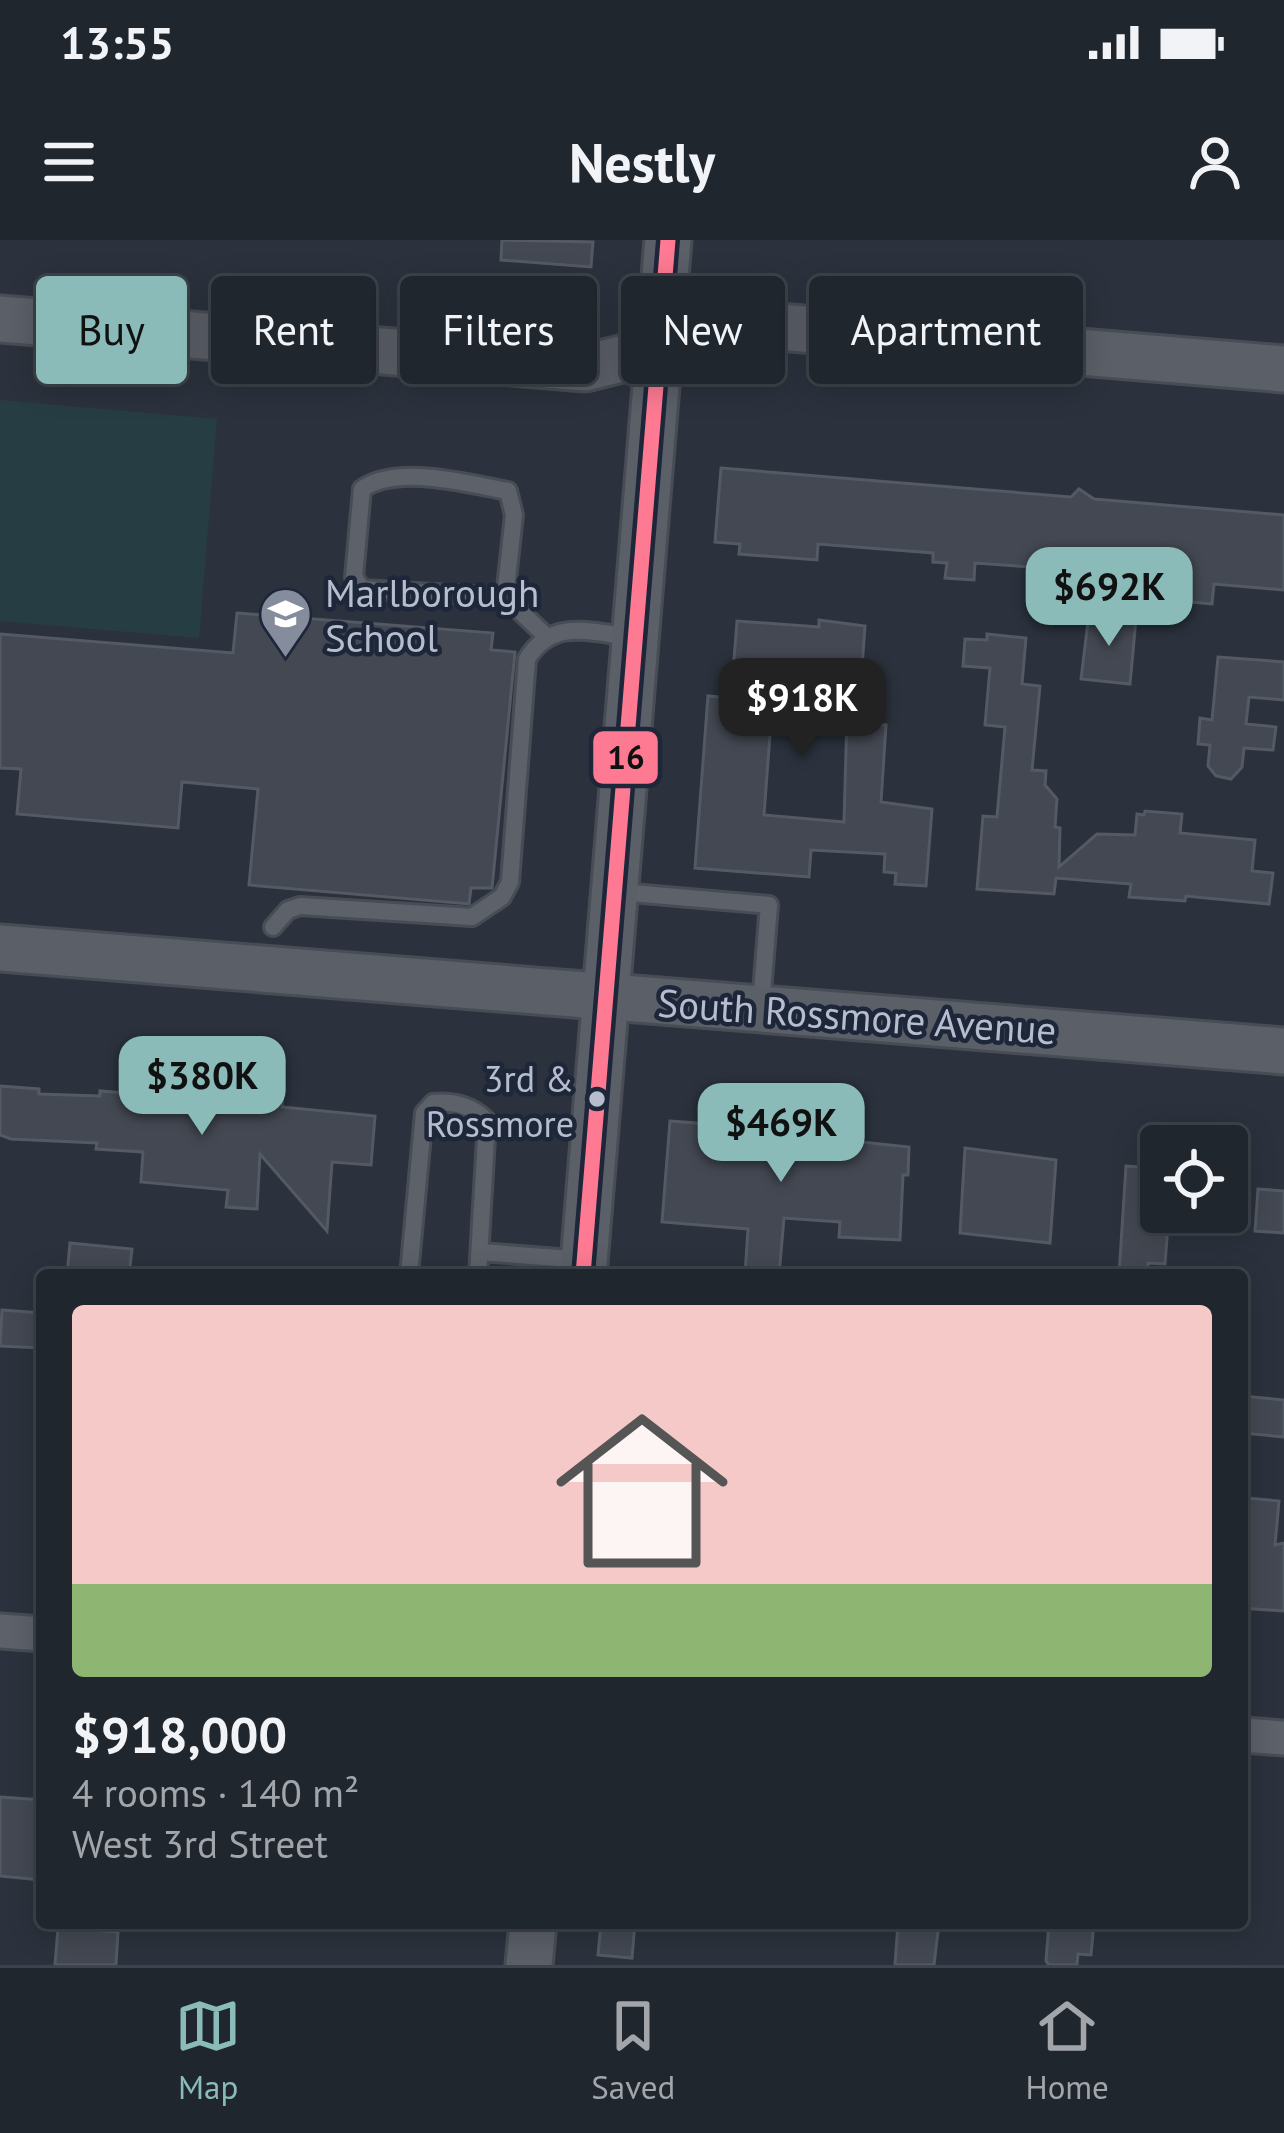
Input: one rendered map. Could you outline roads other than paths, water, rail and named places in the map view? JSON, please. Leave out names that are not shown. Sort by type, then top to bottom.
[{"type":"main road","points":[[665,276],[668,240]]},
{"type":"main road","points":[[0,319],[585,368],[621,358]]},
{"type":"main road","points":[[785,327],[1284,369]]},
{"type":"main road","points":[[584,1267],[656,384]]},
{"type":"main road","name":"South Rossmore Avenue","points":[[0,948],[1284,1051]]},
{"type":"main road","points":[[530,1965],[533,1929]]},
{"type":"street","points":[[0,1631],[36,1634]]},
{"type":"street","points":[[1248,1735],[1284,1738]]},
{"type":"lane","points":[[505,597],[514,514],[508,491],[439,479],[377,478],[362,489],[354,577],[362,590],[505,597],[545,635]]},
{"type":"lane","points":[[273,927],[288,910],[300,906],[472,917],[502,897],[510,882],[526,658],[545,635],[566,630],[634,637]]},
{"type":"lane","points":[[613,891],[770,905],[760,1009]]},
{"type":"lane","points":[[410,1269],[422,1127],[424,1113],[433,1103],[471,1108],[487,1121],[490,1134],[479,1269]]},
{"type":"lane","points":[[480,1252],[584,1267]]},
{"type":"place","name":"Marlborough School","points":[[286,660]]},
{"type":"place","name":"3rd & Rossmore","points":[[597,1099]]}]
